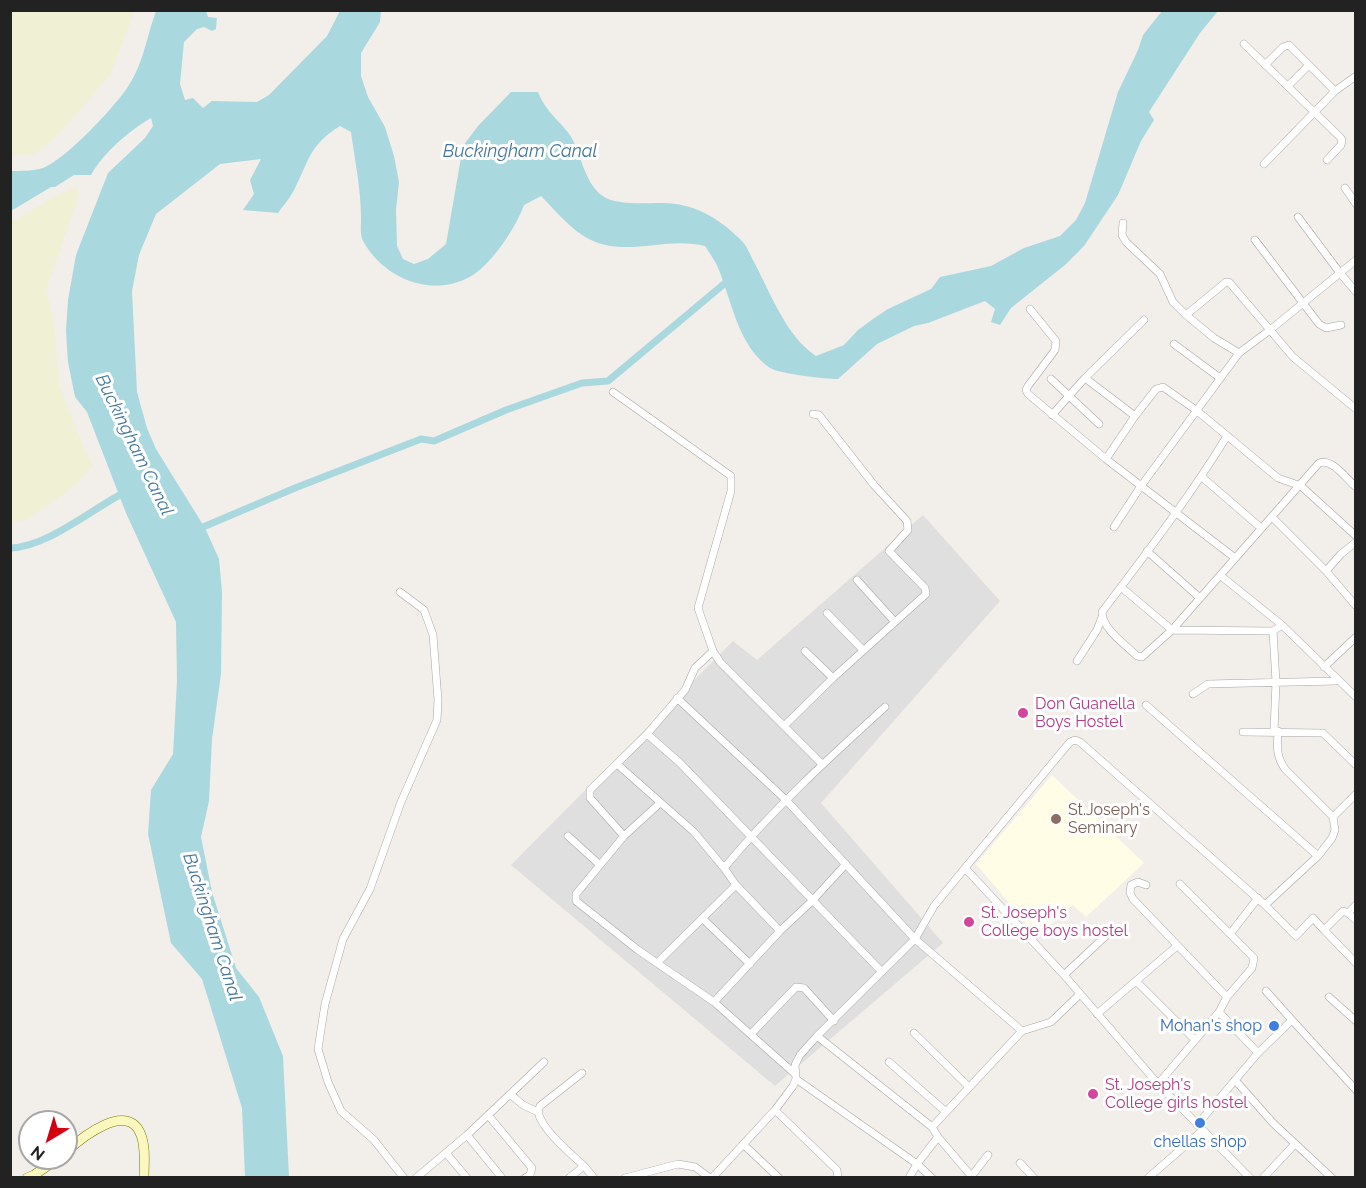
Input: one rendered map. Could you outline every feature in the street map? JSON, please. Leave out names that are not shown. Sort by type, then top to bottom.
[{"type":"street","points":[[1244,44],[1342,140],[1341,145],[1328,160]]},
{"type":"street","points":[[1265,65],[1283,47],[1289,45],[1335,91]]},
{"type":"street","points":[[1288,86],[1308,66]]},
{"type":"street","points":[[1264,164],[1335,91],[1356,76]]},
{"type":"street","points":[[1345,188],[1356,204]]},
{"type":"street","points":[[1298,218],[1356,291]]},
{"type":"street","points":[[1123,223],[1122,235],[1126,242],[1160,274],[1173,302],[1214,338],[1239,353]]},
{"type":"street","points":[[1255,240],[1323,327],[1341,325]]},
{"type":"street","points":[[1114,527],[1141,486],[1239,353],[1356,260]]},
{"type":"street","points":[[1186,315],[1226,282],[1229,282],[1293,357],[1356,409]]},
{"type":"street","points":[[1030,309],[1056,341],[1057,346],[1026,390],[1028,394],[1106,459],[1235,558]]},
{"type":"street","points":[[1052,415],[1144,320]]},
{"type":"street","points":[[1174,344],[1220,378]]},
{"type":"street","points":[[1086,378],[1135,416]]},
{"type":"street","points":[[1051,379],[1099,424]]},
{"type":"street","points":[[1106,459],[1156,389],[1163,387],[1196,410],[1278,478],[1301,486],[1356,536]]},
{"type":"street","points":[[613,392],[731,476],[731,491],[698,608],[713,651],[720,662],[822,764]]},
{"type":"street","points":[[785,725],[863,650],[926,594],[925,588],[889,551],[908,530],[909,524],[874,485],[819,415],[813,414]]},
{"type":"street","points":[[1077,661],[1097,630],[1102,612],[1176,514],[1227,436]]},
{"type":"street","points":[[1102,617],[1119,640],[1137,656],[1142,657],[1172,630],[1319,463],[1324,461],[1330,463],[1356,487]]},
{"type":"street","points":[[1202,477],[1261,528]]},
{"type":"street","points":[[1272,517],[1326,571],[1356,606]]},
{"type":"street","points":[[1326,571],[1356,542]]},
{"type":"street","points":[[1147,551],[1200,598]]},
{"type":"street","points":[[1221,576],[1282,626],[1336,681],[1356,697]]},
{"type":"street","points":[[857,580],[895,622]]},
{"type":"street","points":[[1121,587],[1172,630],[1273,632],[1282,626]]},
{"type":"street","points":[[400,592],[424,610],[433,635],[438,700],[437,720],[401,802],[370,889],[343,939],[325,1004],[318,1049],[328,1082],[341,1112],[374,1140],[404,1178]]},
{"type":"street","points":[[827,613],[863,650]]},
{"type":"street","points":[[1265,905],[1317,856],[1332,838],[1335,830],[1332,817],[1285,769],[1276,753],[1273,632]]},
{"type":"street","points":[[1324,667],[1356,637]]},
{"type":"street","points":[[624,836],[589,794],[590,790],[647,734],[685,690],[695,668],[713,651]]},
{"type":"street","points":[[806,651],[833,678]]},
{"type":"street","points":[[1193,694],[1208,684],[1336,681]]},
{"type":"street","points":[[677,699],[786,800],[915,939],[1023,1031]]},
{"type":"street","points":[[1146,705],[1317,856]]},
{"type":"street","points":[[724,868],[751,836],[822,764],[885,707]]},
{"type":"street","points":[[1243,732],[1276,731],[1323,734],[1356,765]]},
{"type":"street","points":[[647,734],[679,762],[882,972]]},
{"type":"street","points":[[625,1178],[678,1164],[695,1167],[709,1176],[742,1144],[789,1093],[795,1076],[797,1060],[817,1036],[915,939],[934,906],[1070,742],[1075,740],[1258,898],[1296,936],[1313,918],[1356,963]]},
{"type":"street","points":[[616,764],[694,832],[736,885],[780,931]]},
{"type":"street","points":[[1332,817],[1356,794]]},
{"type":"street","points":[[660,803],[624,836],[576,894],[576,901],[657,963],[714,1002],[795,1076],[917,1164],[932,1178]]},
{"type":"street","points":[[568,836],[600,865]]},
{"type":"street","points":[[714,1002],[846,864]]},
{"type":"street","points":[[965,868],[1064,975],[1158,1084],[1250,1178]]},
{"type":"street","points":[[1146,885],[1138,882],[1131,885],[1130,893],[1133,899],[1227,996]]},
{"type":"street","points":[[1158,1084],[1219,1012],[1227,996],[1254,963],[1252,954],[1180,884]]},
{"type":"street","points":[[657,963],[736,885]]},
{"type":"street","points":[[1230,934],[1258,898]]},
{"type":"street","points":[[1324,930],[1339,914],[1348,912],[1356,905]]},
{"type":"street","points":[[1348,912],[1356,920]]},
{"type":"street","points":[[703,918],[750,964]]},
{"type":"street","points":[[1064,975],[1112,930]]},
{"type":"street","points":[[1097,1014],[1177,946]]},
{"type":"street","points":[[1136,981],[1194,1040]]},
{"type":"street","points":[[751,1034],[799,986],[804,988],[834,1021]]},
{"type":"street","points":[[1266,992],[1356,1090]]},
{"type":"street","points":[[932,1127],[1023,1031],[1051,1022],[1079,995]]},
{"type":"street","points":[[1329,997],[1356,1021]]},
{"type":"street","points":[[1219,1012],[1258,1053]]},
{"type":"street","points":[[1148,1178],[1157,1175],[1199,1128],[1234,1080],[1292,1020]]},
{"type":"street","points":[[914,1033],[969,1087]]},
{"type":"street","points":[[817,1036],[932,1127],[971,1177],[988,1155]]},
{"type":"street","points":[[416,1178],[425,1175],[544,1062]]},
{"type":"street","points":[[889,1062],[945,1111]]},
{"type":"street","points":[[582,1073],[540,1106],[538,1112],[540,1120],[594,1178]]},
{"type":"street","points":[[1234,1080],[1272,1123],[1332,1178]]},
{"type":"street","points":[[510,1094],[523,1105],[538,1112]]},
{"type":"street","points":[[775,1110],[837,1170],[838,1178]]},
{"type":"street","points":[[488,1115],[532,1168],[530,1174],[525,1178]]},
{"type":"street","points":[[78,1143],[99,1126],[121,1120],[131,1124],[141,1133],[144,1178]]},
{"type":"street","points":[[467,1135],[502,1178]]},
{"type":"street","points":[[909,1178],[938,1137]]},
{"type":"street","points":[[742,1144],[779,1178]]},
{"type":"street","points":[[1263,1178],[1295,1144]]},
{"type":"street","points":[[446,1153],[467,1178]]},
{"type":"street","points":[[1020,1162],[1034,1178]]},
{"type":"street","points":[[569,1178],[584,1166]]},
{"type":"street","points":[[27,1178],[41,1170]]},
{"type":"shaded area","points":[[923,515],[1000,601],[821,803],[943,943],[775,1086],[511,865],[733,641],[757,660]]},
{"type":"shaded area","name":"St.Joseph's Seminary","points":[[1052,775],[1144,863],[1086,917],[1073,905],[1037,936],[976,864]]},
{"type":"green space","points":[[10,11],[135,11],[110,75],[58,135],[36,154],[11,155]]},
{"type":"green space","points":[[76,187],[79,195],[46,290],[54,322],[59,383],[75,427],[93,466],[76,485],[27,520],[11,521],[11,220],[18,219],[45,202]]},
{"type":"water","name":"Buckingham Canal","points":[[156,11],[206,11],[208,17],[217,18],[216,29],[212,31],[204,27],[197,29],[184,42],[180,84],[185,100],[193,98],[203,108],[212,101],[257,102],[269,95],[327,36],[340,11],[381,11],[380,22],[361,53],[361,76],[368,97],[385,127],[394,156],[399,182],[396,210],[397,246],[403,259],[414,264],[428,259],[446,244],[463,146],[478,126],[511,92],[538,92],[548,110],[570,135],[588,178],[599,193],[606,198],[625,203],[671,203],[693,208],[723,224],[740,239],[788,326],[805,348],[816,356],[844,345],[858,330],[888,309],[931,289],[940,277],[991,266],[1024,248],[1060,236],[1076,220],[1085,203],[1118,92],[1143,35],[1162,11],[1218,11],[1200,33],[1149,112],[1154,120],[1141,141],[1118,195],[1084,246],[1065,265],[1011,308],[1000,325],[991,322],[995,309],[985,301],[928,323],[914,326],[877,344],[838,379],[775,370],[759,359],[738,324],[718,267],[705,246],[674,243],[627,247],[597,242],[571,227],[541,196],[524,205],[503,243],[488,262],[473,275],[458,282],[427,285],[412,282],[397,275],[372,255],[362,239],[359,186],[351,132],[340,126],[316,147],[292,193],[278,213],[243,210],[254,194],[250,180],[261,159],[220,164],[156,214],[139,255],[132,291],[137,392],[147,428],[156,449],[205,528],[219,559],[222,592],[221,674],[212,739],[209,801],[201,837],[212,892],[236,968],[259,997],[283,1056],[289,1177],[245,1177],[242,1108],[202,979],[171,943],[148,834],[151,790],[173,754],[177,681],[176,622],[126,513],[87,412],[75,397],[68,362],[66,331],[68,300],[76,255],[108,173],[145,138],[153,126],[151,118],[118,143],[96,166],[91,175],[74,175],[11,211],[11,171],[39,169],[53,163],[102,118],[123,94],[134,76],[142,58]]},
{"type":"waterway","points":[[196,530],[295,488],[421,439],[434,441],[506,410],[582,383],[608,381],[730,279]]},
{"type":"waterway","points":[[10,548],[25,546],[55,534],[127,491]]},
{"type":"place","name":"Don Guanella Boys Hostel","points":[[1023,713]]},
{"type":"place","name":"St.Joseph's Seminary","points":[[1056,819]]},
{"type":"place","name":"St. Joseph's College boys hostel","points":[[969,922]]},
{"type":"place","name":"Mohan's shop","points":[[1274,1026]]},
{"type":"place","name":"St. Joseph's College girls hostel","points":[[1093,1094]]},
{"type":"place","name":"chellas shop","points":[[1200,1123]]}]
